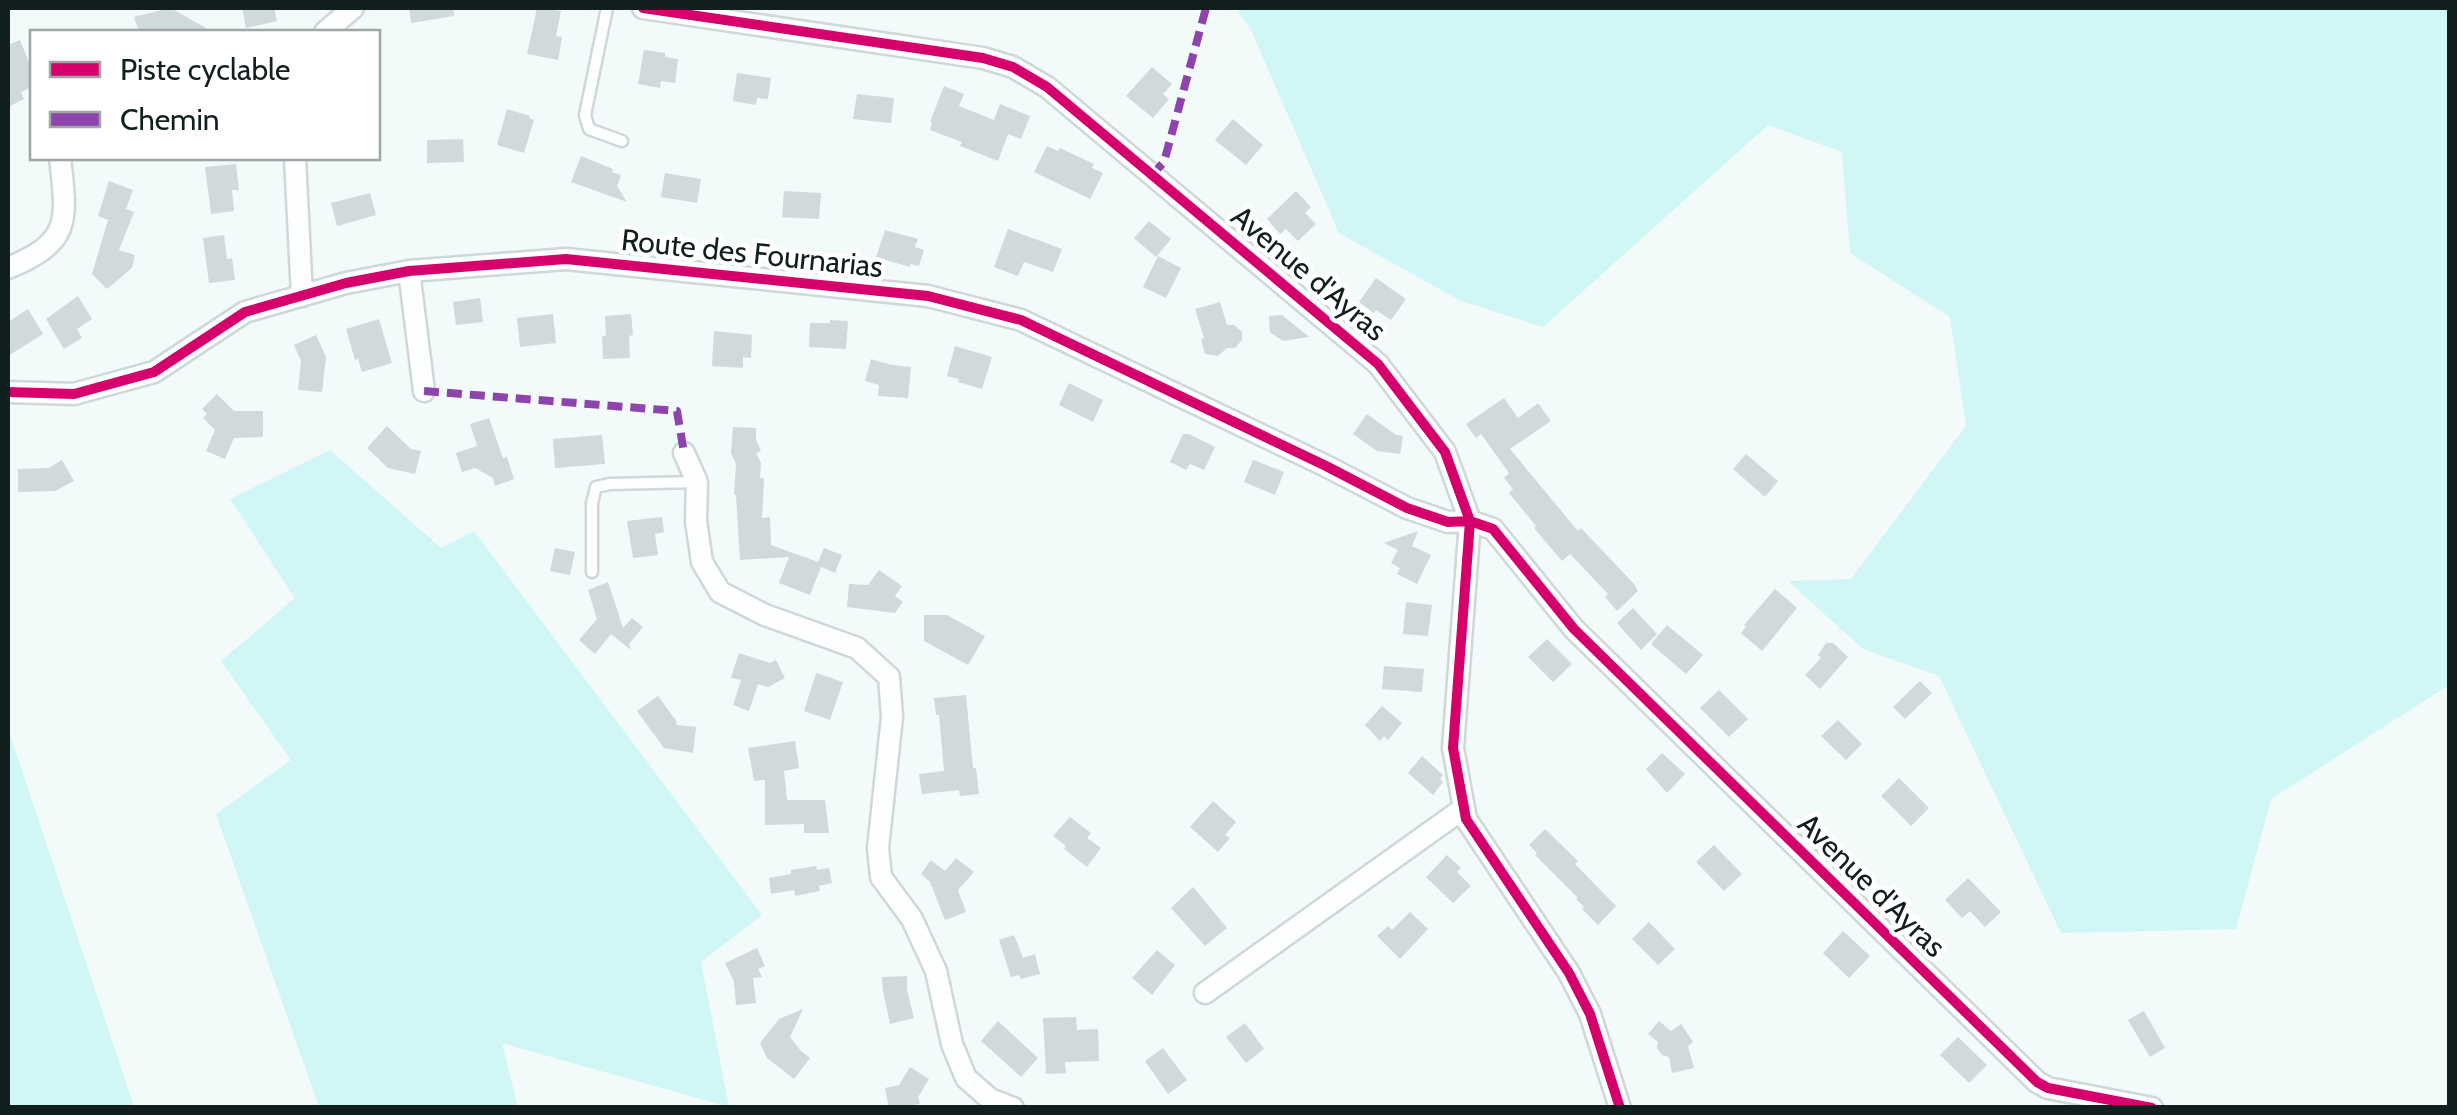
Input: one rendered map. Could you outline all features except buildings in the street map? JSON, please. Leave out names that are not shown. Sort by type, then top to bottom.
[{"type":"street","points":[[327,30],[354,8]]},
{"type":"street","name":"Avenue d'Ayras","points":[[642,8],[983,58],[1013,68],[1047,87],[1378,364],[1446,452],[1470,521],[1494,530],[1574,629],[2037,1082],[2048,1088],[2152,1108]]},
{"type":"street","points":[[8,268],[47,248],[62,228],[66,205],[60,160]]},
{"type":"street","points":[[295,160],[302,296]]},
{"type":"street","name":"Route des Fournarias","points":[[8,392],[74,394],[154,372],[245,312],[346,283],[409,271],[566,259],[928,296],[1020,320],[1407,508],[1448,522],[1470,521]]},
{"type":"street","points":[[409,271],[424,391]]},
{"type":"street","points":[[684,453],[697,482],[696,522],[702,562],[720,592],[765,615],[857,648],[888,677],[892,716],[878,848],[882,877],[912,919],[936,971],[952,1044],[966,1078],[990,1099],[1013,1108]]},
{"type":"street","points":[[1470,521],[1454,748],[1466,819],[1569,973],[1590,1014],[1620,1108]]},
{"type":"street","points":[[1205,994],[1464,808]]},
{"type":"lane","points":[[607,8],[584,115],[589,130],[622,141]]},
{"type":"lane","points":[[592,572],[592,503],[596,487],[697,482]]},
{"type":"shaded area","points":[[1236,8],[2449,8],[2449,685],[2271,799],[2236,929],[2061,933],[1939,676],[1863,649],[1788,581],[1851,579],[1966,426],[1950,317],[1850,253],[1842,152],[1768,125],[1543,327],[1461,301],[1339,233],[1251,30]]},
{"type":"shaded area","points":[[330,450],[441,548],[474,531],[762,915],[701,962],[729,1107],[502,1043],[518,1107],[319,1107],[216,814],[291,760],[221,661],[295,598],[230,499]]},
{"type":"shaded area","points":[[8,729],[134,1107],[8,1107]]},
{"type":"marked path","points":[[1152,175],[1164,162],[1206,8]]},
{"type":"marked path","points":[[424,391],[677,411],[684,453]]},
{"type":"cycle path","points":[[643,8],[983,58],[1013,67],[1047,87],[1378,364],[1445,452],[1470,521],[1453,748],[1466,819],[1569,973],[1590,1014],[1620,1108]]},
{"type":"cycle path","points":[[8,392],[74,394],[154,372],[245,312],[346,283],[409,271],[566,259],[928,296],[1021,320],[1407,508],[1448,522],[1470,521],[1493,529],[1574,629],[2037,1082],[2048,1088],[2152,1108]]}]
